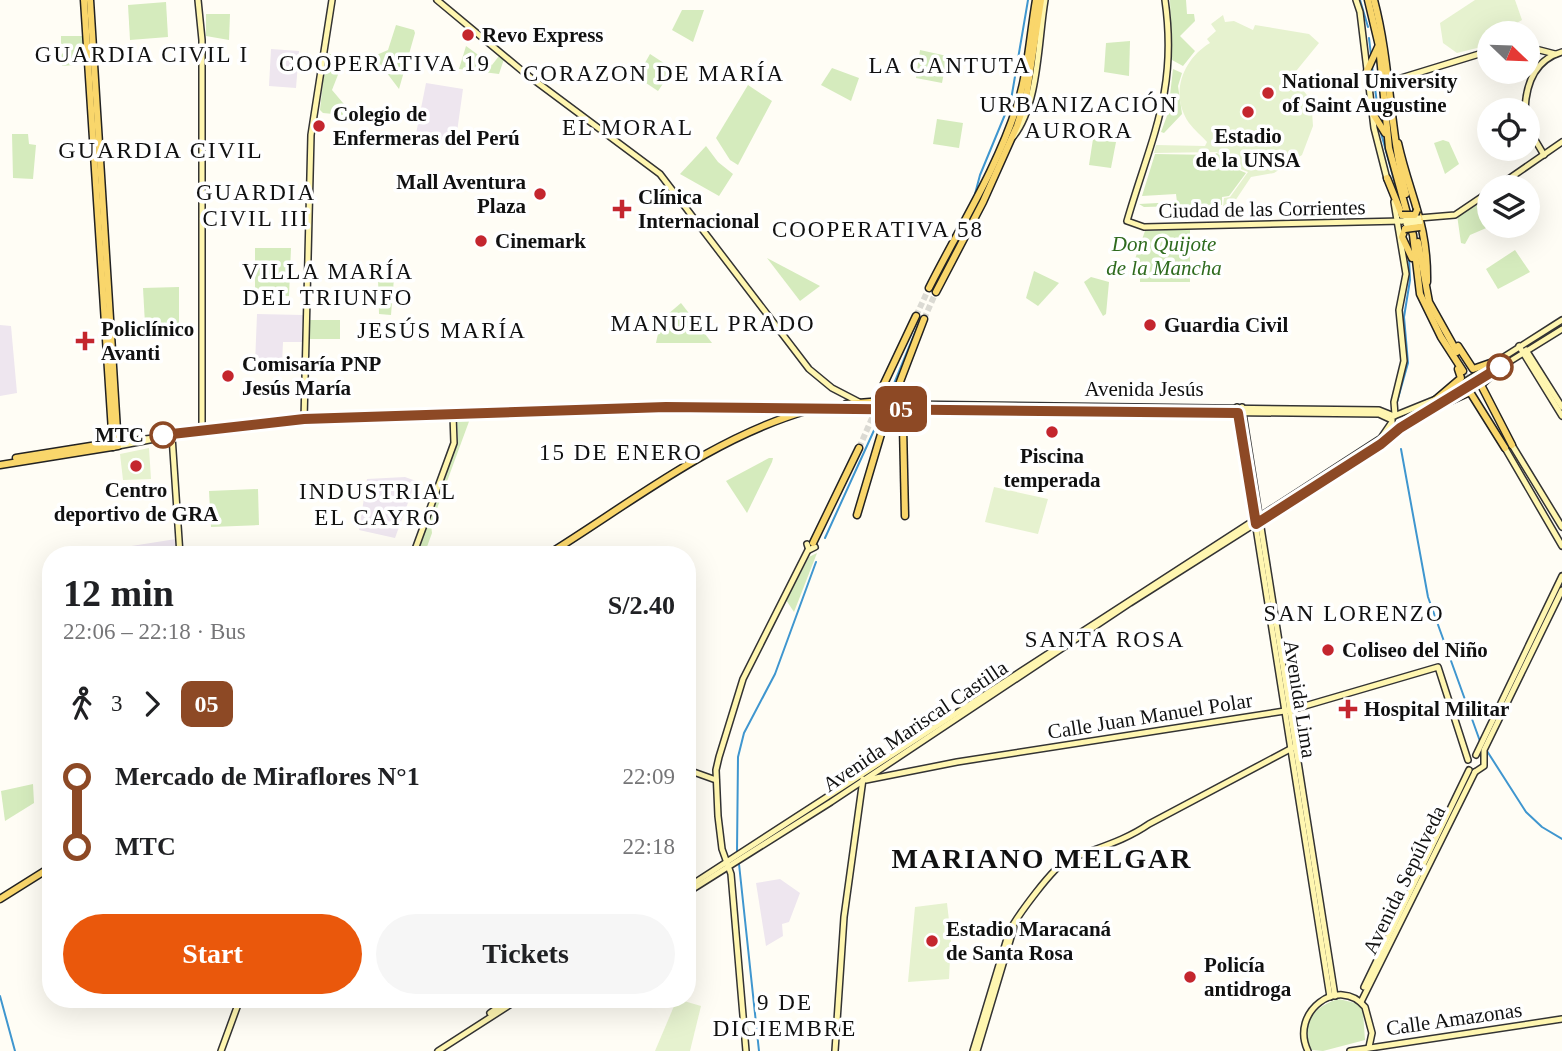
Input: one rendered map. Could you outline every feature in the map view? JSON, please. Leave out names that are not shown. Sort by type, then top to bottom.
[{"type":"main road","points":[[84,0],[116,444]]},
{"type":"main road","points":[[90,0],[116,444]]},
{"type":"main road","points":[[929,288],[957,231],[974,207],[1012,120],[1033,17],[1039,0]]},
{"type":"main road","points":[[936,292],[1012,140],[1025,104],[1039,0]]},
{"type":"main road","points":[[1368,0],[1379,46],[1389,145]]},
{"type":"main road","points":[[1374,0],[1385,46],[1396,157],[1417,234],[1423,294]]},
{"type":"main road","points":[[1367,71],[1379,46]]},
{"type":"main road","points":[[1031,69],[1035,58]]},
{"type":"main road","points":[[1372,112],[1384,129],[1389,145],[1413,235],[1423,294]]},
{"type":"main road","points":[[1393,128],[1414,193],[1428,255],[1423,294]]},
{"type":"main road","points":[[1387,178],[1402,223],[1402,237],[1412,253],[1423,294],[1462,376],[1435,404]]},
{"type":"main road","points":[[1402,223],[1415,215],[1417,210],[1414,193]]},
{"type":"main road","points":[[1402,223],[1420,222]]},
{"type":"main road","points":[[882,388],[916,316],[901,353]]},
{"type":"main road","points":[[899,389],[924,319]]},
{"type":"main road","points":[[1443,334],[1472,368],[1498,364]]},
{"type":"main road","points":[[1443,334],[1465,370]]},
{"type":"main road","points":[[1498,364],[1481,385],[1508,446]]},
{"type":"main road","points":[[1435,404],[1470,392],[1508,446]]},
{"type":"main road","points":[[1478,393],[1508,446]]},
{"type":"main road","points":[[561,546],[724,444],[766,424],[824,405],[892,405]]},
{"type":"main road","points":[[814,410],[892,405]]},
{"type":"main road","points":[[857,515],[884,424]]},
{"type":"main road","points":[[903,426],[905,516]]},
{"type":"main road","points":[[0,463],[116,444]]},
{"type":"main road","points":[[813,543],[859,447]]},
{"type":"main road","points":[[0,899],[42,873]]},
{"type":"street","points":[[198,0],[202,30],[202,430]]},
{"type":"street","points":[[304,419],[311,135],[332,0]]},
{"type":"street","points":[[437,0],[526,74],[649,164],[809,369],[832,388],[862,403]]},
{"type":"street","points":[[1012,140],[1029,108],[1039,0]]},
{"type":"street","name":"Ciudad de las Corrientes","points":[[1165,0],[1169,38],[1167,90],[1127,221],[1144,228],[1227,223],[1402,223]]},
{"type":"street","points":[[1356,0],[1360,12],[1372,112],[1387,178]]},
{"type":"street","points":[[1540,49],[1559,53]]},
{"type":"street","points":[[1527,98],[1532,76],[1540,63],[1559,53]]},
{"type":"street","points":[[1388,82],[1477,55]]},
{"type":"street","points":[[1515,175],[1562,142]]},
{"type":"street","points":[[1540,148],[1544,155]]},
{"type":"street","points":[[1420,222],[1455,215],[1477,200]]},
{"type":"street","points":[[1400,428],[1393,418],[1404,361],[1399,310],[1406,274],[1402,237]]},
{"type":"street","points":[[1408,413],[1411,422],[1498,364],[1521,345],[1562,320]]},
{"type":"street","points":[[1498,364],[1525,352],[1562,328]]},
{"type":"street","points":[[1521,345],[1562,416]]},
{"type":"street","points":[[1525,352],[1562,407]]},
{"type":"street","points":[[899,389],[913,405]]},
{"type":"street","points":[[1393,418],[1435,404]]},
{"type":"street","name":"Avenida Jesús","points":[[892,405],[939,408],[1274,410],[1379,414],[1393,418]]},
{"type":"street","name":"Avenida Jesús","points":[[892,405],[939,408]]},
{"type":"street","points":[[116,444],[202,430],[304,419],[666,407],[801,407],[814,410]]},
{"type":"street","name":"Avenida Lima","points":[[1240,410],[1333,996]]},
{"type":"street","points":[[416,546],[454,443],[453,415]]},
{"type":"street","name":"Avenida Mariscal Castilla","points":[[739,857],[863,781],[1381,438],[1393,418]]},
{"type":"street","name":"Avenida Mariscal Castilla","points":[[696,885],[864,773],[1258,519],[1381,444],[1411,422]]},
{"type":"street","points":[[172,436],[179,546]]},
{"type":"street","points":[[1508,446],[1562,527]]},
{"type":"street","points":[[1508,446],[1562,546]]},
{"type":"street","points":[[746,1051],[730,863],[718,817],[716,780],[719,757],[743,679],[807,551],[814,549],[813,543]]},
{"type":"street","points":[[1464,746],[1483,758],[1483,746],[1562,576]]},
{"type":"street","points":[[1468,760],[1483,746],[1562,590]]},
{"type":"street","name":"Calle Juan Manuel Polar","points":[[863,781],[957,762],[1288,710],[1438,667],[1464,746]]},
{"type":"street","points":[[1464,746],[1472,771]]},
{"type":"street","points":[[975,1051],[1014,921],[1063,862],[1130,837],[1149,824],[1294,747]]},
{"type":"street","name":"Avenida Sepúlveda","points":[[1360,1001],[1472,771],[1483,769],[1483,758]]},
{"type":"street","points":[[696,773],[716,780]]},
{"type":"street","points":[[835,1051],[844,917],[864,773]]},
{"type":"street","points":[[1308,1051],[1304,1021],[1314,1007],[1333,996],[1360,1001],[1370,1023],[1369,1046]]},
{"type":"street","points":[[221,1051],[237,1008]]},
{"type":"street","points":[[431,1051],[496,1008]]},
{"type":"street","points":[[438,1051],[505,1008]]},
{"type":"street","name":"Calle Amazonas","points":[[1350,1051],[1369,1046],[1562,1019]]},
{"type":"shaded area","points":[[271,49],[299,51],[296,88],[269,86]]},
{"type":"shaded area","points":[[426,83],[463,89],[457,132],[433,144],[430,150],[414,144]]},
{"type":"shaded area","points":[[257,314],[303,315],[302,342],[283,342],[282,365],[255,364]]},
{"type":"shaded area","points":[[0,325],[11,326],[17,393],[0,396]]},
{"type":"shaded area","points":[[405,477],[416,481],[395,538],[359,530],[367,479]]},
{"type":"shaded area","points":[[176,539],[176,546],[131,546]]},
{"type":"shaded area","points":[[780,879],[800,893],[789,922],[782,924],[783,936],[766,946],[756,883]]},
{"type":"green space","points":[[1170,0],[1186,0],[1187,14],[1194,14],[1195,21],[1180,36],[1195,51],[1183,66],[1172,60]]},
{"type":"green space","points":[[1475,0],[1515,0],[1522,20],[1477,21],[1477,48],[1457,53],[1443,43],[1440,23]]},
{"type":"green space","points":[[166,2],[168,37],[130,40],[128,5]]},
{"type":"green space","points":[[682,10],[704,10],[693,42],[672,30]]},
{"type":"green space","points":[[206,14],[230,14],[229,40],[206,36]]},
{"type":"green space","name":"Estadio de la UNSA","points":[[1223,15],[1225,22],[1234,21],[1253,30],[1255,25],[1309,34],[1319,43],[1292,76],[1317,108],[1312,111],[1313,126],[1302,155],[1274,173],[1251,177],[1231,207],[1223,207],[1224,198],[1230,197],[1248,172],[1233,166],[1217,152],[1154,153],[1156,145],[1205,146],[1207,142],[1191,126],[1183,112],[1180,89],[1186,68],[1210,43],[1207,39],[1216,31],[1211,24]]},
{"type":"green space","points":[[396,25],[414,30],[415,33],[399,89],[374,56],[388,50]]},
{"type":"green space","points":[[61,36],[85,36],[86,64],[62,66],[61,55],[66,50],[61,47]]},
{"type":"green space","points":[[1130,41],[1129,76],[1104,72],[1106,43]]},
{"type":"green space","points":[[466,46],[492,65],[499,56],[504,59],[499,74],[459,69]]},
{"type":"green space","points":[[920,50],[947,56],[942,83],[916,78]]},
{"type":"green space","points":[[326,53],[352,59],[341,67],[332,90],[354,116],[323,113],[320,110]]},
{"type":"green space","points":[[650,54],[673,69],[658,91],[637,77]]},
{"type":"green space","points":[[832,68],[859,78],[851,101],[821,85]]},
{"type":"green space","points":[[1173,69],[1182,73],[1178,86],[1182,114],[1164,133],[1161,132],[1168,113]]},
{"type":"green space","points":[[748,85],[772,101],[738,165],[730,160],[716,138]]},
{"type":"green space","points":[[937,119],[963,123],[959,148],[933,144]]},
{"type":"green space","points":[[12,134],[28,134],[29,144],[36,145],[33,179],[13,178]]},
{"type":"green space","points":[[1093,139],[1116,142],[1111,168],[1089,165]]},
{"type":"green space","points":[[1443,140],[1449,142],[1459,164],[1445,174],[1434,143]]},
{"type":"green space","points":[[706,146],[718,162],[733,174],[719,196],[680,174]]},
{"type":"green space","points":[[1217,153],[1232,167],[1246,173],[1229,196],[1222,197],[1222,205],[1144,207],[1139,204],[1177,202],[1176,194],[1142,196],[1155,154]]},
{"type":"green space","points":[[1477,201],[1477,232],[1470,235],[1465,244],[1461,243],[1457,215]]},
{"type":"green space","name":"Don Quijote de la Mancha","points":[[1190,229],[1190,282],[1140,282],[1140,267],[1135,259],[1145,231]]},
{"type":"green space","points":[[255,248],[291,248],[289,296],[255,295]]},
{"type":"green space","points":[[1515,250],[1530,272],[1498,289],[1486,269]]},
{"type":"green space","points":[[767,258],[820,286],[800,301]]},
{"type":"green space","points":[[1034,271],[1059,283],[1038,306],[1026,298]]},
{"type":"green space","name":"JESÚS MARÍA","points":[[378,277],[394,278],[391,315],[379,314]]},
{"type":"green space","points":[[1091,277],[1109,282],[1106,314],[1103,316],[1084,282]]},
{"type":"green space","points":[[179,287],[179,324],[145,324],[143,288]]},
{"type":"green space","name":"MANUEL PRADO","points":[[681,303],[712,343],[656,343],[661,320]]},
{"type":"green space","points":[[307,320],[340,320],[340,339],[306,339]]},
{"type":"green space","points":[[471,416],[431,525],[432,533],[427,546],[419,546],[458,442],[457,417]]},
{"type":"green space","name":"Centro deportivo de GRA","points":[[149,448],[151,479],[123,480],[120,454]]},
{"type":"green space","points":[[773,458],[772,462],[747,513],[726,481]]},
{"type":"green space","points":[[994,487],[1048,499],[1038,534],[985,522]]},
{"type":"green space","points":[[258,489],[259,525],[211,527],[209,491]]},
{"type":"green space","points":[[817,553],[794,612],[786,600],[809,557]]},
{"type":"green space","points":[[33,784],[34,803],[5,821],[1,791]]},
{"type":"green space","name":"Estadio Maracaná de Santa Rosa","points":[[947,903],[951,938],[949,979],[908,982],[915,907]]},
{"type":"green space","points":[[1339,999],[1359,1004],[1363,1012],[1365,1040],[1323,1051],[1312,1050],[1306,1033],[1310,1018],[1322,1006]]},
{"type":"green space","points":[[701,1006],[690,1051],[655,1051],[673,1008]]},
{"type":"waterway","points":[[975,194],[980,175],[1011,100],[1028,0]]},
{"type":"waterway","points":[[1360,0],[1368,27]]},
{"type":"waterway","points":[[1369,38],[1371,55]]},
{"type":"waterway","points":[[1372,67],[1377,103]]},
{"type":"waterway","points":[[1381,133],[1399,198]]},
{"type":"waterway","points":[[1397,402],[1408,363],[1404,317],[1410,280],[1409,258]]},
{"type":"waterway","points":[[933,290],[947,261]]},
{"type":"waterway","points":[[891,391],[921,318]]},
{"type":"waterway","points":[[825,538],[881,415]]},
{"type":"waterway","points":[[1401,449],[1428,597],[1481,744]]},
{"type":"waterway","points":[[737,852],[738,757],[744,733],[775,674],[816,562]]},
{"type":"waterway","points":[[1487,751],[1526,812],[1542,827],[1562,839]]},
{"type":"waterway","points":[[739,864],[759,1051]]},
{"type":"waterway","points":[[0,996],[15,1051]]},
{"type":"tunnel","points":[[916,316],[929,288]]},
{"type":"tunnel","points":[[924,319],[936,292]]},
{"type":"tunnel","points":[[1463,371],[1476,394]]},
{"type":"tunnel","points":[[859,448],[887,384]]},
{"type":"tunnel","points":[[884,424],[898,387]]},
{"type":"tunnel","points":[[899,388],[903,426]]},
{"type":"bus line","name":"05","points":[[163,435],[304,419],[666,407],[1238,413],[1256,524],[1381,444],[1400,428],[1500,367]]},
{"type":"place","name":"Revo Express","points":[[468,35]]},
{"type":"place","name":"National University of Saint Augustine","points":[[1268,93]]},
{"type":"place","name":"Estadio de la UNSA","points":[[1248,112]]},
{"type":"place","name":"Colegio de Enfermeras del Perú","points":[[319,126]]},
{"type":"place","name":"Mall Aventura Plaza","points":[[540,194]]},
{"type":"place","name":"Clínica Internacional","points":[[622,209]]},
{"type":"place","name":"Cinemark","points":[[481,241]]},
{"type":"place","name":"Guardia Civil","points":[[1150,325]]},
{"type":"place","name":"Policlínico Avanti","points":[[85,341]]},
{"type":"place","name":"Comisaría PNP Jesús María","points":[[228,376]]},
{"type":"place","name":"Piscina temperada","points":[[1052,432]]},
{"type":"place","name":"MTC","points":[[163,435]]},
{"type":"place","name":"Centro deportivo de GRA","points":[[136,466]]},
{"type":"place","name":"Coliseo del Niño","points":[[1328,650]]},
{"type":"place","name":"Hospital Militar","points":[[1348,709]]},
{"type":"place","name":"Estadio Maracaná de Santa Rosa","points":[[932,941]]},
{"type":"place","name":"Policía antidroga","points":[[1190,977]]},
{"type":"district","name":"GUARDIA CIVIL I","points":[[142,54]]},
{"type":"district","name":"COOPERATIVA 19","points":[[385,63]]},
{"type":"district","name":"LA CANTUTA","points":[[950,65]]},
{"type":"district","name":"CORAZON DE MARÍA","points":[[654,73]]},
{"type":"district","name":"URBANIZACIÓN AURORA","points":[[1079,117]]},
{"type":"district","name":"EL MORAL","points":[[628,127]]},
{"type":"district","name":"GUARDIA CIVIL","points":[[161,150]]},
{"type":"district","name":"GUARDIA CIVIL III","points":[[256,205]]},
{"type":"district","name":"COOPERATIVA 58","points":[[878,229]]},
{"type":"district","name":"VILLA MARÍA DEL TRIUNFO","points":[[328,284]]},
{"type":"district","name":"MANUEL PRADO","points":[[713,323]]},
{"type":"district","name":"JESÚS MARÍA","points":[[442,330]]},
{"type":"district","name":"15 DE ENERO","points":[[621,452]]},
{"type":"district","name":"INDUSTRIAL EL CAYRO","points":[[378,504]]},
{"type":"district","name":"SAN LORENZO","points":[[1354,613]]},
{"type":"district","name":"SANTA ROSA","points":[[1105,639]]},
{"type":"district","name":"MARIANO MELGAR","points":[[1042,858]]},
{"type":"district","name":"9 DE DICIEMBRE","points":[[785,1015]]}]
